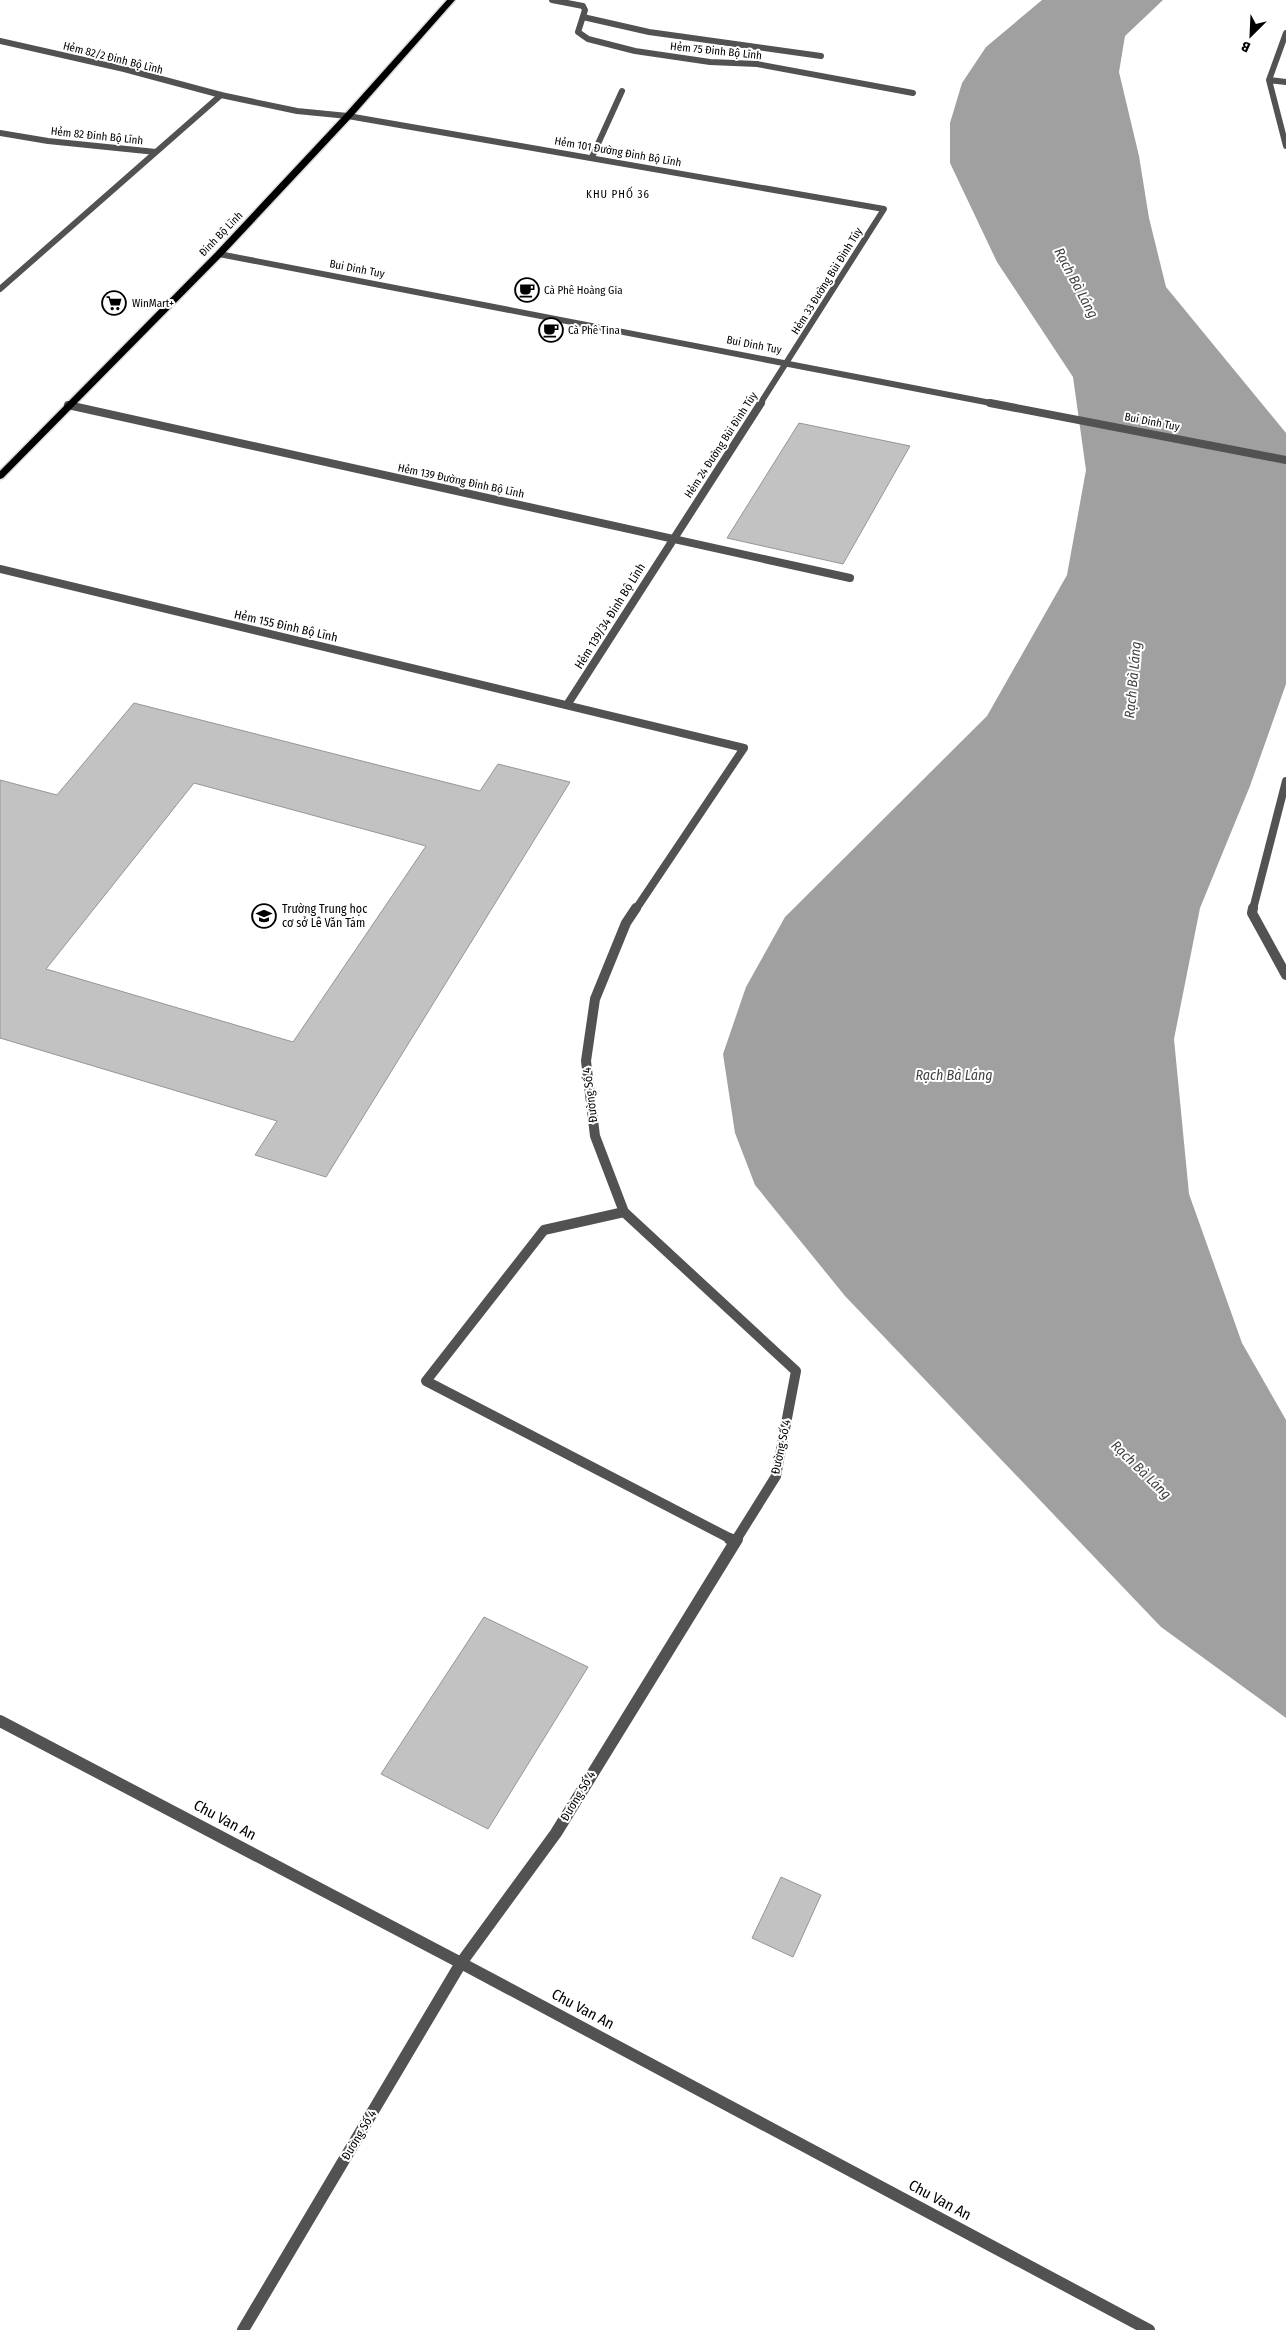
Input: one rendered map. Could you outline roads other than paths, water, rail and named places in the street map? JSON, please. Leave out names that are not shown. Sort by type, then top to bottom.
[{"type":"main road","name":"Đinh Bộ Lĩnh","points":[[0,476],[219,254],[348,116],[451,0]]},
{"type":"street","points":[[552,0],[583,6],[585,10],[583,16],[649,32],[821,56]]},
{"type":"street","name":"Hẻm 75 Đinh Bộ Lĩnh","points":[[583,16],[578,32],[581,36],[635,51],[710,62],[758,64],[913,93]]},
{"type":"street","points":[[1286,32],[1269,80],[1286,146]]},
{"type":"street","name":"Hẻm 82/2 Đinh Bộ Lĩnh","points":[[0,42],[124,69],[221,95]]},
{"type":"street","points":[[1269,80],[1286,82]]},
{"type":"street","points":[[592,157],[622,91]]},
{"type":"street","points":[[221,95],[297,111],[348,116]]},
{"type":"street","name":"Hẻm 82 Đinh Bộ Lĩnh","points":[[0,133],[48,141],[156,152],[221,95]]},
{"type":"street","name":"Hẻm 101 Đường Đinh Bộ Lĩnh","points":[[348,116],[884,209]]},
{"type":"street","points":[[0,289],[156,152]]},
{"type":"street","name":"Hẻm 33 Đường Bùi Đình Túy","points":[[788,363],[884,209]]},
{"type":"street","name":"Bui Dinh Tuy","points":[[219,254],[1286,460]]},
{"type":"street","name":"Hẻm 24 Đường Bùi Đình Túy","points":[[672,539],[788,363]]},
{"type":"street","name":"Hẻm 139 Đường Đinh Bộ Lĩnh","points":[[68,405],[850,578]]},
{"type":"street","name":"Hẻm 139/34 Đinh Bộ Lĩnh","points":[[568,705],[672,539]]},
{"type":"street","name":"Hẻm 155 Đinh Bộ Lĩnh","points":[[0,569],[568,705]]},
{"type":"street","name":"Đường Số 4","points":[[243,2330],[461,1963],[556,1834],[734,1541],[776,1476],[796,1371],[624,1212],[595,1136],[586,1061],[595,999],[626,923],[744,748],[568,705]]},
{"type":"street","points":[[1286,781],[1252,913],[1286,975]]},
{"type":"street","points":[[624,1212],[544,1230],[426,1381],[734,1541]]},
{"type":"street","name":"Chu Van An","points":[[0,1721],[461,1963],[1149,2330]]},
{"type":"water","name":"Rạch Bà Láng","points":[[1042,0],[1163,0],[1125,36],[1119,72],[1139,156],[1149,218],[1166,287],[1286,433],[1286,684],[1250,786],[1200,908],[1174,1039],[1189,1194],[1242,1343],[1286,1420],[1286,1718],[1161,1627],[845,1296],[755,1185],[735,1133],[723,1054],[746,987],[785,917],[987,716],[1067,575],[1086,470],[1073,377],[997,262],[950,163],[950,123],[962,83],[986,47]]},
{"type":"place","name":"Cà Phê Hoàng Gia","points":[[527,290]]},
{"type":"place","name":"WinMart+","points":[[114,303]]},
{"type":"place","name":"Cà Phê Tina","points":[[551,330]]},
{"type":"place","name":"Trường Trung học cơ sở Lê Văn Tám","points":[[264,916]]},
{"type":"district","name":"KHU PHỐ 36","points":[[618,194]]}]
